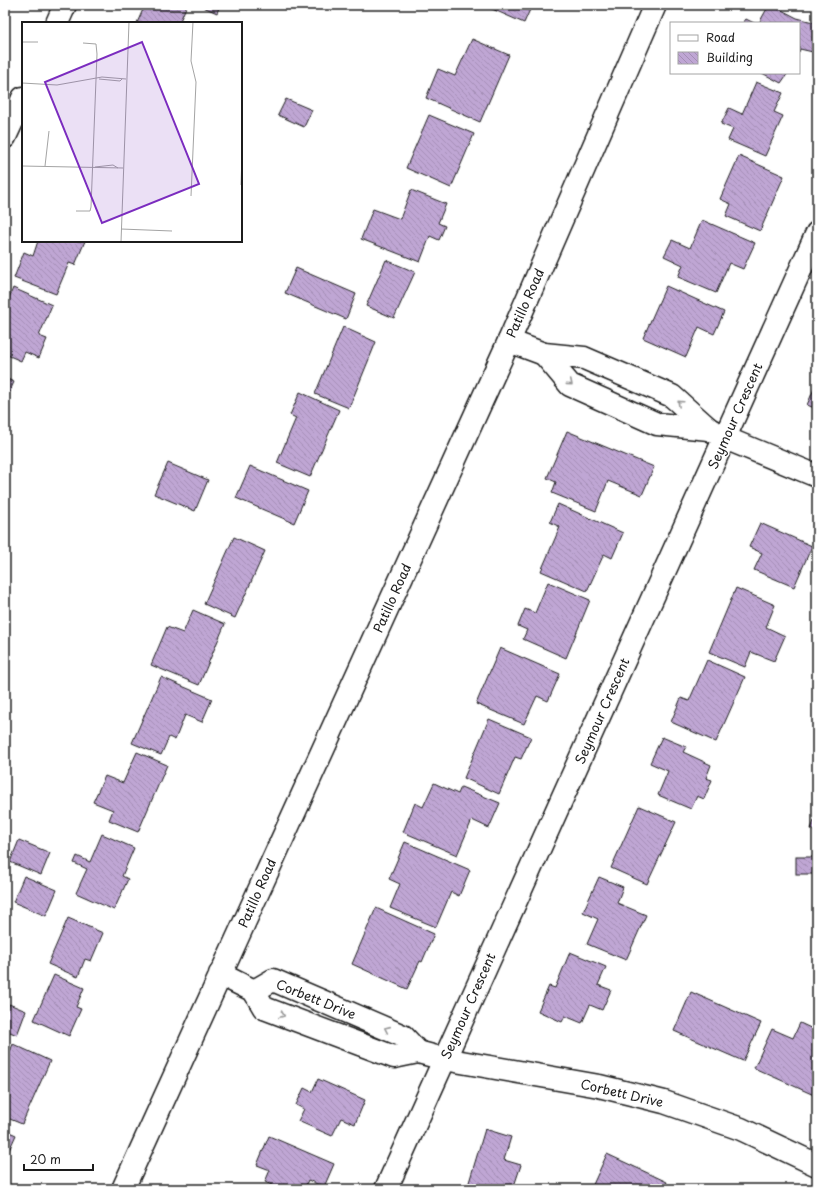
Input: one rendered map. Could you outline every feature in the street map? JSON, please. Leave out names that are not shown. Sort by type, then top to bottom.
[{"type":"street","points":[[58,22],[66,5]]},
{"type":"street","name":"Patillo Road","points":[[123,1189],[509,341],[655,5]]},
{"type":"street","points":[[5,137],[22,100]]},
{"type":"street","name":"Seymour Crescent","points":[[386,1189],[717,433],[817,233]]},
{"type":"street","points":[[509,341],[544,354],[584,358],[672,396],[717,433]]},
{"type":"street","points":[[544,354],[570,385],[657,424],[717,433],[817,476]]},
{"type":"street","name":"Corbett Drive","points":[[220,974],[254,990],[264,1008],[394,1057],[418,1052],[444,1059],[599,1086],[664,1102],[741,1129],[817,1165]]},
{"type":"street","name":"Corbett Drive","points":[[254,990],[273,980],[403,1036],[418,1052]]},
{"type":"building","points":[[145,5],[187,5],[179,22],[137,22]]},
{"type":"building","points":[[199,5],[220,5],[217,13]]},
{"type":"building","points":[[483,5],[532,5],[524,23]]},
{"type":"building","points":[[769,5],[772,5],[797,18],[817,23],[817,53],[800,49],[800,22],[760,22]]},
{"type":"building","points":[[746,19],[752,22],[744,22]]},
{"type":"building","points":[[472,39],[509,55],[480,122],[426,98],[438,69],[455,76]]},
{"type":"building","points":[[764,74],[787,74],[781,83]]},
{"type":"building","points":[[756,82],[783,93],[774,112],[783,116],[765,156],[728,140],[733,129],[721,124],[729,108],[742,114]]},
{"type":"building","points":[[286,99],[312,110],[304,127],[278,115]]},
{"type":"building","points":[[429,115],[474,134],[451,188],[406,168]]},
{"type":"building","points":[[739,156],[784,176],[760,231],[726,216],[731,204],[720,199]]},
{"type":"building","points":[[411,190],[446,204],[438,223],[445,226],[439,240],[430,236],[420,262],[361,239],[373,209],[400,219]]},
{"type":"building","points":[[702,220],[755,243],[743,269],[729,263],[716,293],[678,277],[683,265],[664,256],[672,240],[690,248]]},
{"type":"building","points":[[38,242],[85,242],[75,265],[69,263],[56,294],[14,278],[24,252],[33,256]]},
{"type":"building","points":[[386,260],[415,272],[394,318],[366,306]]},
{"type":"building","points":[[296,268],[356,294],[346,319],[285,293]]},
{"type":"building","points":[[666,286],[724,312],[714,334],[699,327],[686,357],[643,338]]},
{"type":"building","points":[[13,288],[52,305],[39,336],[47,339],[39,358],[25,352],[21,361],[5,354],[5,308]]},
{"type":"building","points":[[343,327],[376,342],[349,408],[315,394]]},
{"type":"building","points":[[5,378],[14,382],[5,402]]},
{"type":"building","points":[[817,382],[817,409],[807,405]]},
{"type":"building","points":[[300,392],[339,410],[310,477],[277,463],[296,418],[290,415]]},
{"type":"building","points":[[5,419],[10,421],[5,432]]},
{"type":"building","points":[[567,431],[654,467],[642,495],[608,481],[596,511],[552,493],[556,482],[547,478]]},
{"type":"building","points":[[168,463],[208,480],[195,511],[154,494]]},
{"type":"building","points":[[250,466],[308,491],[294,523],[236,498]]},
{"type":"building","points":[[558,504],[623,533],[612,558],[604,554],[587,591],[541,571],[560,527],[550,522]]},
{"type":"building","points":[[760,523],[812,546],[794,587],[754,570],[762,553],[749,547]]},
{"type":"building","points":[[234,537],[265,551],[235,618],[204,604]]},
{"type":"building","points":[[548,582],[590,600],[566,658],[523,639],[527,630],[518,626],[525,609],[535,613]]},
{"type":"building","points":[[736,588],[775,605],[766,627],[785,636],[774,661],[751,652],[745,667],[709,652]]},
{"type":"building","points":[[193,610],[225,624],[199,685],[151,665],[167,627],[183,633]]},
{"type":"building","points":[[500,648],[560,674],[548,701],[537,696],[524,724],[476,704]]},
{"type":"building","points":[[707,660],[745,677],[716,742],[671,722],[681,698],[689,701]]},
{"type":"building","points":[[161,677],[212,699],[202,722],[185,715],[175,740],[169,737],[161,755],[132,743]]},
{"type":"building","points":[[489,719],[531,737],[521,759],[515,757],[499,794],[464,778]]},
{"type":"building","points":[[662,737],[686,747],[683,752],[711,765],[706,778],[712,780],[704,799],[697,796],[691,809],[658,795],[668,771],[650,763]]},
{"type":"building","points":[[137,752],[167,765],[138,832],[109,820],[113,810],[93,802],[105,776],[123,783]]},
{"type":"building","points":[[434,783],[458,794],[461,787],[500,803],[489,828],[472,820],[457,855],[403,832],[415,803],[423,807]]},
{"type":"building","points":[[639,806],[676,822],[647,884],[611,868]]},
{"type":"building","points":[[817,813],[817,832],[811,829]]},
{"type":"building","points":[[102,834],[134,848],[122,876],[128,879],[114,910],[76,893],[87,869],[74,863],[77,856],[90,862]]},
{"type":"building","points":[[19,840],[50,853],[41,875],[10,862]]},
{"type":"building","points":[[405,842],[470,870],[459,896],[451,892],[436,927],[390,908],[400,884],[389,879]]},
{"type":"building","points":[[796,857],[817,857],[817,874],[796,874]]},
{"type":"building","points":[[24,876],[57,890],[46,916],[13,902]]},
{"type":"building","points":[[599,877],[623,887],[617,903],[646,915],[626,960],[587,944],[598,919],[583,912]]},
{"type":"building","points":[[376,908],[434,934],[422,962],[420,961],[407,989],[352,964]]},
{"type":"building","points":[[68,918],[103,933],[91,961],[85,959],[78,977],[48,964]]},
{"type":"building","points":[[570,952],[606,967],[598,985],[611,990],[602,1010],[590,1005],[582,1023],[565,1016],[562,1022],[538,1011],[549,986],[555,988]]},
{"type":"building","points":[[54,975],[84,988],[76,1007],[81,1009],[69,1036],[34,1020]]},
{"type":"building","points":[[691,992],[761,1023],[743,1061],[674,1031]]},
{"type":"building","points":[[9,1004],[26,1011],[17,1035],[5,1030],[5,1016]]},
{"type":"building","points":[[800,1023],[817,1031],[816,1096],[754,1068],[772,1029],[793,1038]]},
{"type":"building","points":[[13,1044],[50,1061],[22,1124],[5,1117],[5,1064]]},
{"type":"building","points":[[318,1079],[365,1100],[355,1124],[341,1118],[332,1136],[298,1121],[304,1109],[296,1105],[304,1088],[312,1092]]},
{"type":"building","points":[[485,1129],[511,1137],[504,1160],[521,1165],[513,1189],[467,1189]]},
{"type":"building","points":[[5,1130],[16,1135],[5,1159]]},
{"type":"building","points":[[269,1136],[334,1164],[324,1187],[308,1180],[304,1189],[281,1189],[265,1182],[270,1170],[257,1165]]},
{"type":"building","points":[[607,1154],[667,1182],[664,1189],[591,1189]]}]
